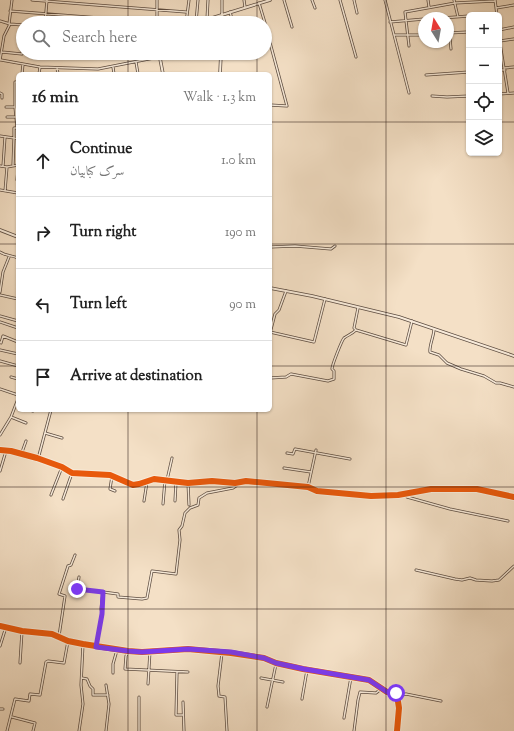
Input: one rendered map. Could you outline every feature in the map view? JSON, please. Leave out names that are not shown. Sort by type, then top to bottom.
[{"type":"street","points":[[12,0],[10,24],[4,40],[0,60],[40,67],[98,69],[146,60]]},
{"type":"street","points":[[32,0],[186,12]]},
{"type":"street","points":[[157,0],[157,16]]},
{"type":"street","points":[[186,16],[189,0]]},
{"type":"street","points":[[197,16],[198,0]]},
{"type":"street","points":[[207,16],[208,0]]},
{"type":"street","points":[[222,0],[222,14]]},
{"type":"street","points":[[244,0],[245,8]]},
{"type":"street","points":[[216,16],[270,0]]},
{"type":"street","points":[[284,0],[292,28]]},
{"type":"street","points":[[312,0],[315,8]]},
{"type":"street","points":[[340,0],[356,57]]},
{"type":"street","points":[[354,0],[357,13]]},
{"type":"street","points":[[385,0],[409,93]]},
{"type":"street","points":[[428,0],[429,7]]},
{"type":"street","points":[[454,0],[458,17]]},
{"type":"street","points":[[46,14],[47,1]]},
{"type":"street","points":[[409,46],[404,12],[455,3],[495,1],[496,12]]},
{"type":"street","points":[[259,3],[263,16]]},
{"type":"street","points":[[496,8],[514,6]]},
{"type":"street","points":[[10,11],[71,16]]},
{"type":"street","points":[[230,12],[231,16]]},
{"type":"street","points":[[454,17],[466,16]]},
{"type":"street","points":[[390,22],[418,19]]},
{"type":"street","points":[[0,21],[16,24]]},
{"type":"street","points":[[502,28],[514,27]]},
{"type":"street","points":[[454,33],[466,32]]},
{"type":"street","points":[[394,36],[418,35]]},
{"type":"street","points":[[502,41],[514,39]]},
{"type":"street","points":[[501,48],[508,93]]},
{"type":"street","points":[[272,50],[287,106],[272,105]]},
{"type":"street","points":[[2,52],[16,53]]},
{"type":"street","points":[[161,60],[163,72]]},
{"type":"street","points":[[220,72],[221,60]]},
{"type":"street","points":[[136,62],[138,72]]},
{"type":"street","points":[[22,72],[23,64]]},
{"type":"street","points":[[39,72],[40,67]]},
{"type":"street","points":[[113,67],[114,72]]},
{"type":"street","points":[[504,69],[514,67]]},
{"type":"street","points":[[57,68],[58,72]]},
{"type":"street","points":[[426,74],[466,72]]},
{"type":"street","points":[[6,117],[16,117],[16,82]]},
{"type":"street","points":[[0,93],[2,94],[2,98]]},
{"type":"street","points":[[502,94],[514,93]]},
{"type":"street","points":[[432,96],[466,96]]},
{"type":"street","points":[[6,107],[15,108]]},
{"type":"street","points":[[13,166],[14,128],[16,128]]},
{"type":"street","points":[[0,136],[14,138]]},
{"type":"street","points":[[3,166],[5,137]]},
{"type":"street","points":[[0,166],[7,167],[16,165]]},
{"type":"street","points":[[5,191],[7,167]]},
{"type":"street","points":[[0,190],[16,193]]},
{"type":"street","points":[[0,230],[16,236]]},
{"type":"street","points":[[272,247],[295,246],[331,249],[335,246]]},
{"type":"street","points":[[0,252],[9,257],[16,257]]},
{"type":"street","points":[[9,257],[1,284],[0,294],[16,298]]},
{"type":"street","points":[[272,288],[325,299],[412,321],[514,356]]},
{"type":"street","points":[[272,324],[275,314],[279,310],[286,291]]},
{"type":"street","points":[[272,332],[314,342],[325,299]]},
{"type":"street","points":[[356,330],[354,328],[358,307]]},
{"type":"street","points":[[0,316],[16,320]]},
{"type":"street","points":[[272,378],[286,377],[291,374],[328,381],[334,379],[334,371],[332,369],[335,358],[345,337],[356,330],[406,345],[412,321]]},
{"type":"street","points":[[0,322],[16,327]]},
{"type":"street","points":[[434,329],[429,350],[430,352],[439,355],[446,363],[452,366],[484,376],[496,383],[500,382],[514,387]]},
{"type":"street","points":[[0,342],[1,343],[3,336],[16,341]]},
{"type":"street","points":[[0,350],[16,354]]},
{"type":"street","points":[[0,361],[16,365]]},
{"type":"street","points":[[11,377],[16,378]]},
{"type":"street","points":[[0,389],[16,393]]},
{"type":"street","points":[[0,435],[16,407]]},
{"type":"street","points":[[38,459],[50,412]]},
{"type":"street","points":[[11,417],[26,423]]},
{"type":"street","points":[[44,433],[62,438]]},
{"type":"street","points":[[21,455],[26,441]]},
{"type":"street","points":[[287,453],[293,454],[295,449],[350,459]]},
{"type":"street","points":[[0,450],[38,459],[62,467],[72,473],[112,476],[133,485],[154,479],[188,483],[212,481],[236,483],[246,481],[308,487],[317,490],[371,496],[406,494],[431,488],[476,489],[514,497]]},
{"type":"street","points":[[308,487],[316,450]]},
{"type":"street","points":[[0,472],[6,451]]},
{"type":"street","points":[[163,504],[166,480],[172,458]]},
{"type":"street","points":[[51,495],[62,467]]},
{"type":"street","points":[[284,468],[311,472]]},
{"type":"street","points":[[63,499],[72,473]]},
{"type":"street","points":[[112,476],[110,489],[114,491]]},
{"type":"street","points":[[144,501],[147,481]]},
{"type":"street","points":[[175,501],[176,482]]},
{"type":"street","points":[[188,483],[189,505]]},
{"type":"street","points":[[79,577],[77,589],[118,594],[118,597],[147,598],[152,572],[176,574],[180,540],[179,530],[182,526],[185,514],[190,508],[198,505],[199,498],[207,493],[233,488],[236,486],[236,483]]},
{"type":"street","points":[[406,494],[407,497],[450,509],[508,521]]},
{"type":"street","points":[[59,636],[65,596],[60,594],[68,566],[71,565],[75,556]]},
{"type":"street","points":[[416,570],[455,579],[462,580],[472,578],[476,580],[492,581],[499,580],[514,566]]},
{"type":"street","points":[[96,647],[102,614],[103,592]]},
{"type":"street","points":[[0,626],[22,631],[52,634],[68,641],[117,650],[150,651],[188,649],[222,651],[264,658],[276,663],[307,670],[372,681],[381,689],[397,695],[406,694],[441,701]]},
{"type":"street","points":[[0,646],[6,627]]},
{"type":"street","points":[[20,663],[22,631]]},
{"type":"street","points":[[7,731],[15,699],[29,701],[30,694],[40,695],[46,662],[64,663],[68,641]]},
{"type":"street","points":[[79,731],[83,704],[83,644]]},
{"type":"street","points":[[113,673],[113,664],[117,650]]},
{"type":"street","points":[[128,651],[125,669],[188,672]]},
{"type":"street","points":[[148,684],[150,651]]},
{"type":"street","points":[[222,651],[218,686],[219,696],[225,697],[227,731]]},
{"type":"street","points":[[267,707],[276,663]]},
{"type":"street","points":[[302,699],[307,670]]},
{"type":"street","points":[[177,672],[176,715],[183,716]]},
{"type":"street","points":[[344,718],[351,677]]},
{"type":"street","points":[[82,678],[87,679],[93,689],[93,695],[108,695]]},
{"type":"street","points":[[261,678],[283,682]]},
{"type":"street","points":[[106,685],[109,704],[106,731]]},
{"type":"street","points":[[354,731],[360,692],[376,693],[381,689]]},
{"type":"street","points":[[397,695],[399,708],[397,731]]},
{"type":"street","points":[[139,697],[139,731]]},
{"type":"street","points":[[183,702],[184,731]]},
{"type":"street","points":[[11,717],[35,723],[33,731]]},
{"type":"cycle path","points":[[0,450],[11,451],[37,458],[62,467],[72,473],[110,475],[133,485],[154,479],[188,483],[212,481],[235,483],[246,481],[308,487],[317,491],[371,496],[398,495],[431,489],[477,489],[514,497]]},
{"type":"cycle path","points":[[0,626],[22,631],[52,634],[68,641],[128,651],[142,652],[188,649],[231,653],[264,658],[276,663],[303,669],[369,680],[387,692],[396,693],[399,708],[397,731]]},
{"type":"route","points":[[77,589],[103,592],[101,609],[102,614],[96,647],[142,652],[188,649],[231,652],[264,658],[276,663],[304,669],[369,680],[387,692],[396,693]]}]
